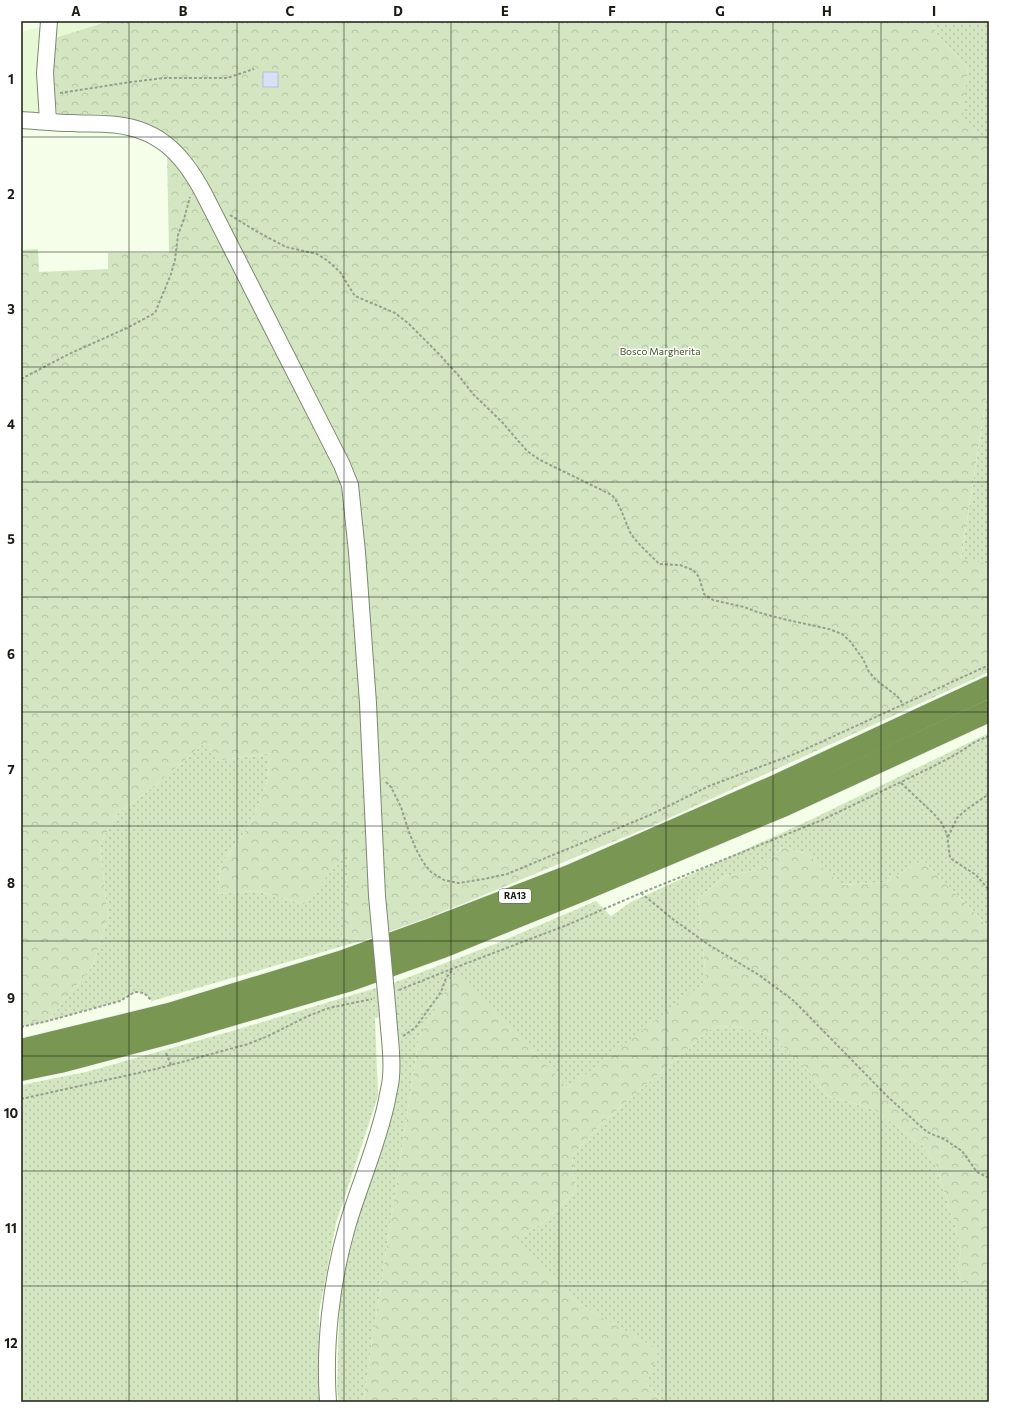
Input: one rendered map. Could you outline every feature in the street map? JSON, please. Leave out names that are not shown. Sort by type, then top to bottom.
[{"type":"highway","name":"RA13","points":[[21,1050],[169,1014],[340,962],[434,928],[569,876],[775,786],[989,687]]},
{"type":"highway","name":"RA13","points":[[21,1070],[74,1058],[253,1009],[351,980],[440,948],[785,806],[989,711]]},
{"type":"street","points":[[48,121],[45,63],[49,21]]},
{"type":"street","points":[[21,120],[128,126],[161,139],[177,153],[196,179],[213,211],[339,459],[350,485],[358,552],[377,896],[388,1015],[391,1076],[384,1113],[347,1228],[338,1264],[331,1304],[328,1345],[328,1402]]},
{"type":"path","points":[[47,95],[164,78],[228,78],[254,69]]},
{"type":"path","points":[[21,379],[69,354],[127,328],[155,313],[171,274],[178,235],[196,179]]},
{"type":"path","points":[[213,211],[221,210],[286,247],[317,254],[328,261],[340,272],[355,296],[396,313],[438,352],[473,394],[502,422],[527,451],[540,460],[612,495],[618,503],[630,532],[659,564],[680,565],[693,570],[699,577],[704,594],[713,600],[744,607],[783,619],[829,629],[842,634],[850,641],[863,659],[869,672],[876,680],[897,696],[903,704]]},
{"type":"path","points":[[371,770],[391,787],[401,807],[409,832],[423,862],[431,872],[444,880],[458,883],[507,874],[650,815],[709,786],[797,753],[989,666]]},
{"type":"path","points":[[901,782],[941,822],[948,838],[950,858],[976,876],[989,890]]},
{"type":"path","points":[[948,838],[957,818],[989,794]]},
{"type":"path","points":[[641,893],[674,920],[709,945],[759,975],[794,1001],[889,1098],[927,1132],[962,1151],[977,1172],[989,1178]]},
{"type":"path","points":[[390,1045],[415,1028],[441,992],[446,978],[454,968]]},
{"type":"path","points":[[21,1027],[120,1001],[135,992],[144,992],[152,1001]]},
{"type":"path","points":[[166,1053],[171,1066]]},
{"type":"shaded area","points":[[56,21],[109,21],[55,38]]},
{"type":"shaded area","points":[[41,27],[37,63],[41,111],[21,113],[21,32]]},
{"type":"green space","name":"Bosco Margherita","points":[[109,21],[932,21],[938,37],[968,68],[962,115],[989,145],[989,381],[961,558],[989,564],[989,672],[654,825],[391,933],[368,939],[342,942],[349,850],[304,904],[256,891],[218,894],[221,865],[251,823],[268,780],[270,753],[217,761],[207,741],[157,784],[118,813],[100,844],[108,917],[93,965],[48,1021],[21,1027],[21,250],[38,249],[39,272],[108,269],[108,253],[169,253],[167,152],[185,173],[357,481],[195,161],[167,134],[131,118],[102,114],[58,114],[52,98],[55,38]]},
{"type":"green space","points":[[932,21],[989,21],[989,145],[961,115],[968,68],[938,37]]},
{"type":"green space","points":[[989,381],[989,564],[961,559]]},
{"type":"green space","points":[[989,733],[989,928],[923,860],[886,882],[841,885],[808,854],[782,847],[758,870],[726,876],[698,898],[706,980],[668,1019],[568,1088],[457,973],[419,1037],[363,1402],[339,1402],[337,1389],[340,1286],[360,1213],[397,1048],[396,1014],[375,1018],[378,1096],[336,1223],[319,1312],[320,1402],[21,1402],[21,1085],[86,1072],[232,1031],[396,982],[495,944],[596,901],[611,916],[631,902],[810,820]]},
{"type":"green space","points":[[207,741],[217,761],[270,753],[268,780],[251,823],[221,865],[218,894],[256,891],[304,904],[349,849],[342,942],[368,939],[152,1001],[144,993],[135,992],[120,1001],[48,1021],[93,965],[108,917],[100,844],[118,813],[157,784]]},
{"type":"green space","points":[[782,847],[808,854],[842,885],[886,882],[923,860],[989,928],[989,1286],[965,1287],[957,1267],[961,1254],[956,1229],[935,1163],[923,1146],[875,1110],[826,1095],[810,1073],[771,1035],[734,1026],[713,1027],[603,1122],[572,1156],[576,1191],[543,1223],[513,1240],[579,1304],[659,1350],[646,1382],[657,1397],[664,1402],[363,1402],[419,1037],[457,972],[568,1088],[706,980],[698,898],[726,876],[758,870]]},
{"type":"green space","points":[[734,1026],[771,1035],[810,1073],[826,1095],[875,1110],[923,1146],[935,1163],[956,1229],[961,1254],[957,1267],[965,1287],[989,1286],[989,1402],[664,1402],[657,1397],[646,1382],[658,1350],[579,1304],[512,1240],[543,1223],[576,1191],[572,1156],[603,1122],[713,1027]]},
{"type":"building","points":[[263,72],[278,72],[278,87],[263,87]]}]
